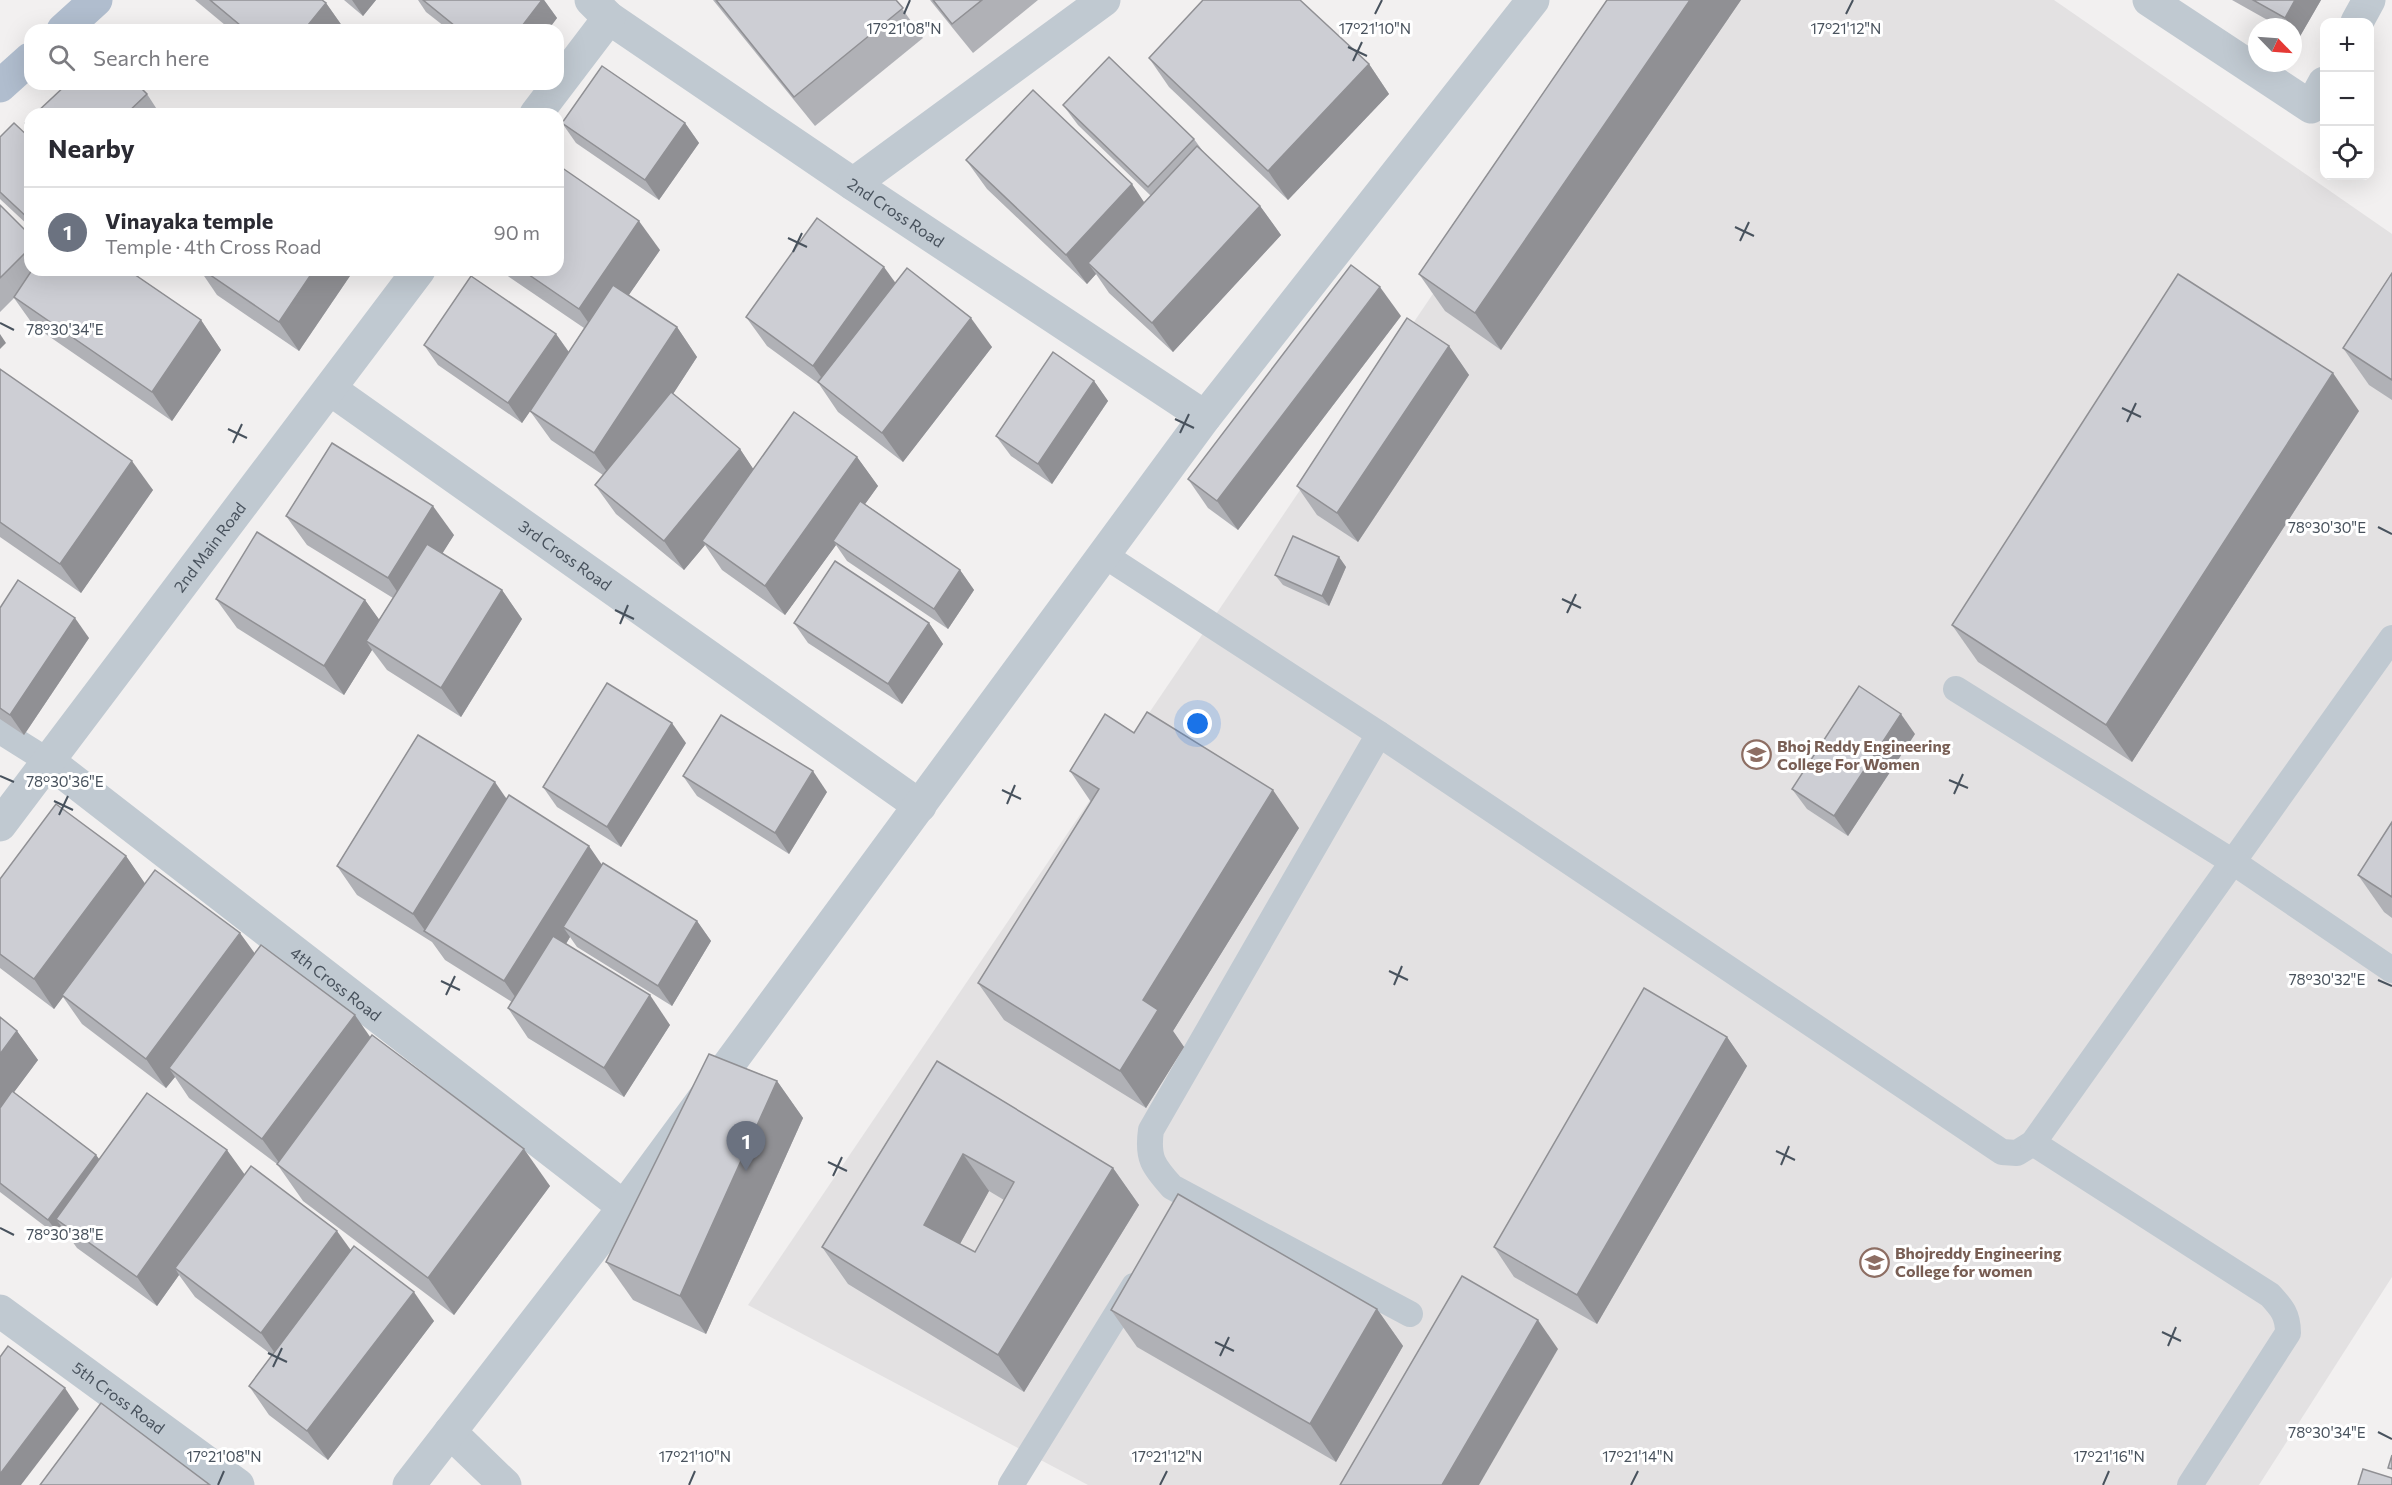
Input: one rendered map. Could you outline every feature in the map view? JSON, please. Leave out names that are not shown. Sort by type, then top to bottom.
[{"type":"main road","points":[[70,24],[96,0]]},
{"type":"main road","points":[[0,86],[24,64]]},
{"type":"street","points":[[853,184],[1104,0]]},
{"type":"street","points":[[409,1485],[624,1208],[1205,417],[1533,0]]},
{"type":"street","points":[[2149,0],[2311,107],[2320,92]]},
{"type":"street","points":[[2359,18],[2369,0]]},
{"type":"street","points":[[564,68],[600,9]]},
{"type":"street","name":"2nd Cross Road","points":[[600,9],[853,184],[1205,417]]},
{"type":"street","points":[[540,108],[551,90]]},
{"type":"street","name":"2nd Main Road","points":[[0,825],[415,276]]},
{"type":"street","name":"3rd Cross Road","points":[[330,389],[920,806]]},
{"type":"street","name":"4th Cross Road","points":[[48,762],[624,1208]]},
{"type":"street","name":"5th Cross Road","points":[[0,1311],[238,1485]]},
{"type":"street","points":[[450,1432],[505,1485]]},
{"type":"lane","points":[[1104,555],[1379,734],[2002,1152],[2017,1153],[2033,1143],[2392,638]]},
{"type":"lane","points":[[1956,689],[2233,861],[2392,970]]},
{"type":"lane","points":[[0,731],[48,762]]},
{"type":"lane","points":[[1379,734],[1151,1130],[1148,1148],[1153,1164],[1172,1187],[1183,1206],[1410,1314]]},
{"type":"lane","points":[[2033,1143],[2270,1295],[2284,1310],[2288,1320],[2288,1333],[2190,1485]]},
{"type":"lane","points":[[1011,1485],[1146,1266]]},
{"type":"shaded area","name":"Bhoj Reddy Engineering College For Women","points":[[1632,0],[2054,0],[2392,234],[2392,1277],[2259,1485],[1088,1485],[748,1305]]},
{"type":"building","points":[[210,0],[322,0],[326,3],[309,24],[239,24]]},
{"type":"building","points":[[423,0],[542,0],[524,24],[453,24]]},
{"type":"building","points":[[716,0],[896,0],[903,8],[794,97]]},
{"type":"building","points":[[933,0],[982,0],[952,24]]},
{"type":"building","points":[[1203,0],[1300,0],[1369,64],[1268,171],[1149,58]]},
{"type":"building","points":[[1607,0],[1690,0],[1475,313],[1419,274]]},
{"type":"building","points":[[2253,0],[2295,0],[2285,18]]},
{"type":"building","points":[[1109,57],[1194,139],[1148,187],[1063,105]]},
{"type":"building","points":[[602,66],[685,123],[645,180],[564,124],[564,120]]},
{"type":"building","points":[[61,90],[143,90],[147,94],[132,108],[41,108]]},
{"type":"building","points":[[1033,90],[1132,184],[1066,255],[966,160]]},
{"type":"building","points":[[14,123],[24,132],[24,214],[0,192],[0,137]]},
{"type":"building","points":[[1197,146],[1260,206],[1152,323],[1088,263]]},
{"type":"building","points":[[564,169],[639,221],[579,309],[531,276],[564,276]]},
{"type":"building","points":[[0,205],[24,229],[24,254],[0,278]]},
{"type":"building","points":[[817,218],[884,267],[813,366],[746,317]]},
{"type":"building","points":[[1351,265],[1380,287],[1217,501],[1188,479]]},
{"type":"building","points":[[907,268],[971,318],[882,433],[818,382]]},
{"type":"building","points":[[2392,273],[2392,380],[2343,348]]},
{"type":"building","points":[[2178,274],[2333,373],[2106,725],[1952,625]]},
{"type":"building","points":[[28,276],[137,276],[201,320],[152,392],[14,297]]},
{"type":"building","points":[[212,276],[310,276],[279,322]]},
{"type":"building","points":[[471,276],[556,334],[508,403],[424,345]]},
{"type":"building","points":[[613,285],[677,327],[594,453],[530,411]]},
{"type":"building","points":[[1407,318],[1449,346],[1337,513],[1297,486]]},
{"type":"building","points":[[1053,352],[1094,381],[1038,464],[996,436]]},
{"type":"building","points":[[0,369],[132,461],[60,564],[0,522]]},
{"type":"building","points":[[671,392],[740,449],[664,541],[595,485]]},
{"type":"building","points":[[794,412],[857,457],[765,586],[702,541]]},
{"type":"building","points":[[332,443],[433,506],[388,578],[286,516]]},
{"type":"building","points":[[860,501],[960,570],[934,609],[833,541]]},
{"type":"building","points":[[257,532],[365,600],[324,666],[216,599]]},
{"type":"building","points":[[1293,536],[1339,557],[1322,596],[1275,575]]},
{"type":"building","points":[[427,544],[502,590],[441,688],[366,641]]},
{"type":"building","points":[[835,561],[929,623],[888,684],[794,623]]},
{"type":"building","points":[[18,580],[75,618],[10,715],[0,708],[0,608]]},
{"type":"building","points":[[607,683],[672,723],[607,827],[543,787]]},
{"type":"building","points":[[1859,686],[1901,714],[1834,816],[1792,789]]},
{"type":"building","points":[[1147,712],[1273,790],[1143,1000],[1158,1010],[1120,1071],[978,983],[1099,789],[1070,771],[1105,714],[1134,733]]},
{"type":"building","points":[[721,715],[813,771],[775,833],[683,776]]},
{"type":"building","points":[[418,735],[495,782],[413,914],[337,866]]},
{"type":"building","points":[[509,795],[589,846],[504,981],[424,931]]},
{"type":"building","points":[[56,804],[126,856],[34,979],[0,954],[0,879]]},
{"type":"building","points":[[2392,822],[2392,897],[2358,875]]},
{"type":"building","points":[[603,863],[697,921],[658,986],[563,927]]},
{"type":"building","points":[[155,870],[240,933],[146,1059],[62,995]]},
{"type":"building","points":[[553,936],[650,995],[604,1068],[508,1008]]},
{"type":"building","points":[[261,945],[355,1015],[262,1139],[169,1068]]},
{"type":"building","points":[[1644,988],[1727,1037],[1577,1295],[1494,1247]]},
{"type":"building","points":[[0,1017],[17,1031],[0,1054]]},
{"type":"building","points":[[372,1035],[524,1149],[428,1278],[277,1164]]},
{"type":"building","points":[[709,1054],[777,1081],[680,1296],[606,1262]]},
{"type":"building","points":[[937,1061],[1113,1168],[998,1355],[822,1247]],"holes":[[[963,1154],[1014,1182],[975,1252],[924,1225]]]},
{"type":"building","points":[[12,1091],[96,1155],[48,1220],[0,1183],[0,1108]]},
{"type":"building","points":[[147,1093],[227,1150],[137,1277],[56,1219]]},
{"type":"building","points":[[251,1166],[337,1231],[261,1333],[175,1268]]},
{"type":"building","points":[[1178,1194],[1377,1309],[1310,1424],[1111,1310]]},
{"type":"building","points":[[354,1246],[414,1292],[307,1431],[249,1386]]},
{"type":"building","points":[[1462,1276],[1538,1320],[1442,1485],[1340,1485]]},
{"type":"building","points":[[8,1346],[65,1388],[0,1474],[0,1357]]},
{"type":"building","points":[[101,1403],[210,1485],[40,1485]]},
{"type":"building","points":[[2392,1455],[2392,1469],[2388,1468]]},
{"type":"building","points":[[2363,1469],[2392,1478],[2392,1485],[2358,1485]]},
{"type":"place","name":"Bhoj Reddy Engineering College For Women","points":[[1756,755]]},
{"type":"place","name":"Vinayaka temple","points":[[746,1171]]},
{"type":"place","name":"Bhojreddy Engineering College for women","points":[[1874,1262]]}]
